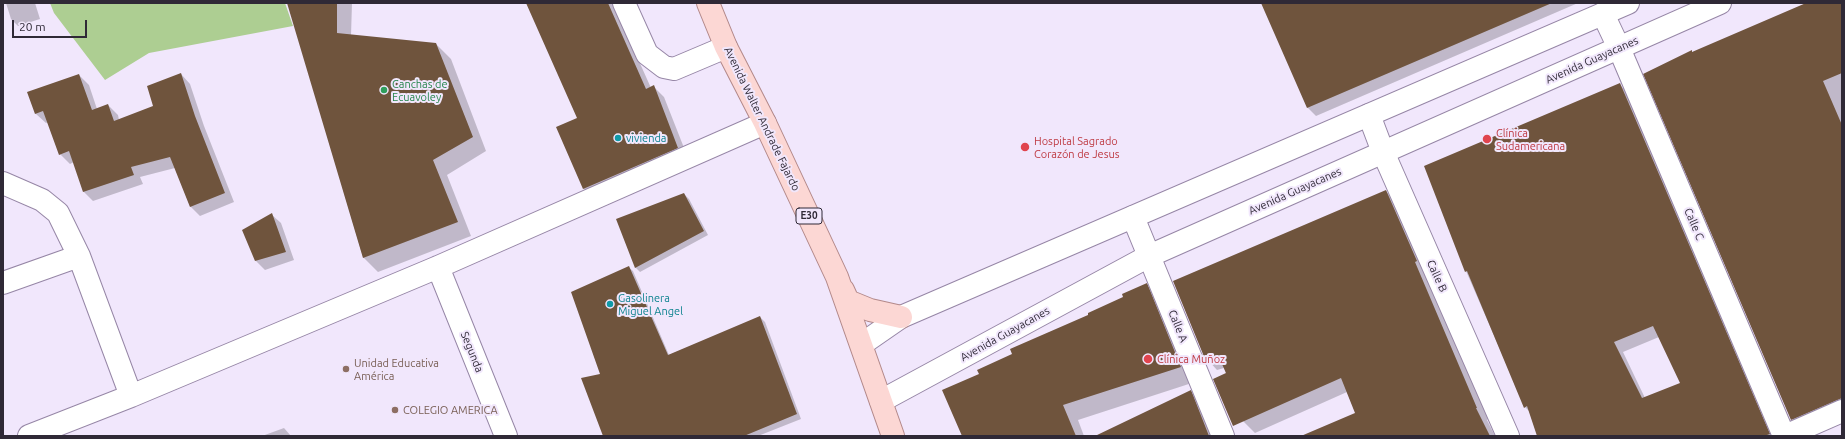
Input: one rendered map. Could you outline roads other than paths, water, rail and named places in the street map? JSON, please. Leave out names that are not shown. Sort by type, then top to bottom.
[{"type":"main road","name":"Avenida Walter Andrade Fajardo","points":[[708,3],[726,47],[765,124],[838,277],[893,436]]},
{"type":"main road","points":[[838,277],[848,301],[870,310],[901,317]]},
{"type":"street","points":[[624,3],[647,54],[654,61],[664,67],[674,69],[726,47]]},
{"type":"street","points":[[862,344],[901,317],[1628,3]]},
{"type":"street","name":"Avenida Guayacanes","points":[[881,401],[1150,256],[1720,3]]},
{"type":"street","name":"Calle C","points":[[1603,14],[1619,48],[1784,436]]},
{"type":"street","name":"Calle B","points":[[1369,115],[1383,152],[1508,436]]},
{"type":"street","points":[[29,436],[130,396],[438,267],[765,124]]},
{"type":"street","points":[[3,183],[42,200],[58,213],[79,256],[130,396]]},
{"type":"street","name":"Calle A","points":[[1133,217],[1223,436]]},
{"type":"street","points":[[3,284],[79,256]]},
{"type":"street","name":"Segunda","points":[[438,267],[506,436]]},
{"type":"street","points":[[1784,436],[1842,411]]},
{"type":"place","name":"Canchas de Ecuavoley","points":[[384,90]]},
{"type":"place","name":"vivienda","points":[[618,138]]},
{"type":"place","name":"Clínica Sudamericana","points":[[1487,139]]},
{"type":"place","name":"Hospital Sagrado Corazón de Jesus","points":[[1025,147]]},
{"type":"place","name":"Gasolinera Miguel Angel","points":[[610,304]]},
{"type":"place","name":"Clínica Muñoz","points":[[1148,359]]},
{"type":"place","name":"Unidad Educativa América","points":[[346,369]]},
{"type":"place","name":"COLEGIO AMERICA","points":[[395,410]]}]
